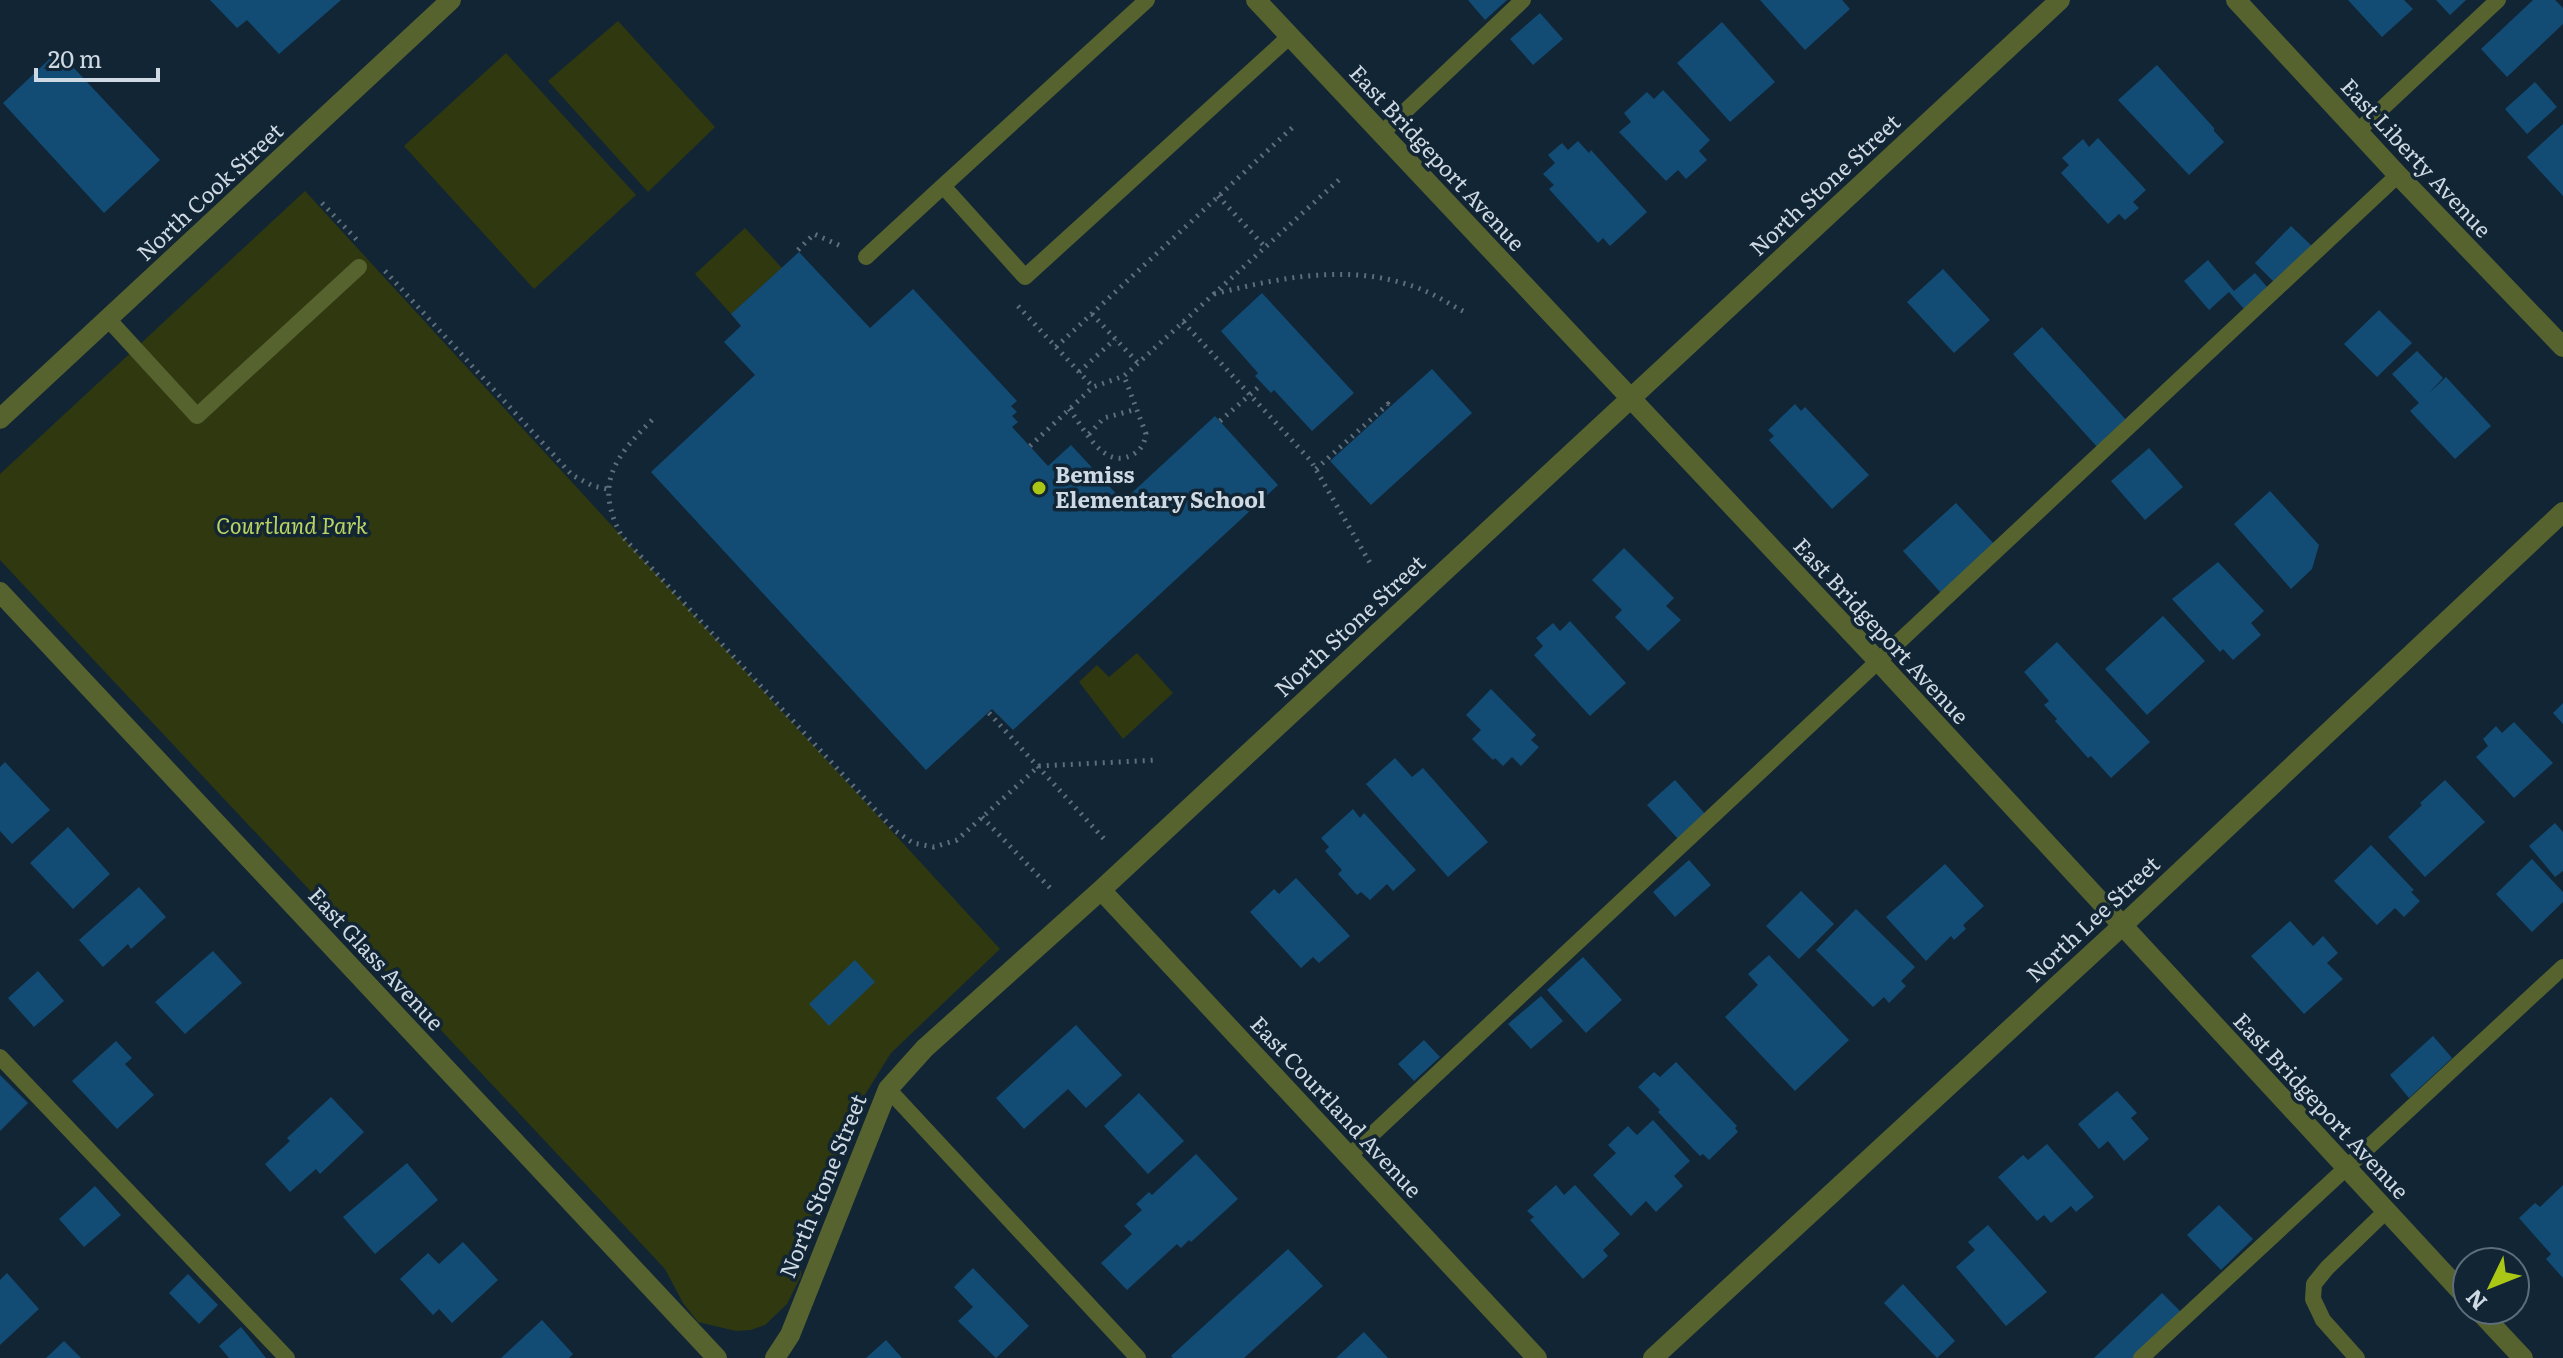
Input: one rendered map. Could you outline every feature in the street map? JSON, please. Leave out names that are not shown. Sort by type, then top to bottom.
[{"type":"street","name":"North Cook Street","points":[[0,419],[451,0]]},
{"type":"street","name":"East Bridgeport Avenue","points":[[1256,0],[1878,661],[2451,1281]]},
{"type":"street","name":"North Stone Street","points":[[775,1358],[790,1335],[888,1089],[925,1048],[1101,890],[2060,0]]},
{"type":"street","name":"East Liberty Avenue","points":[[2236,0],[2563,347]]},
{"type":"street","name":"North Lee Street","points":[[1653,1358],[2122,926],[2563,512]]},
{"type":"street","name":"East Glass Avenue","points":[[0,592],[717,1358]]},
{"type":"street","name":"East Courtland Avenue","points":[[1101,890],[1537,1358]]},
{"type":"street","points":[[2493,1326],[2523,1358]]},
{"type":"lane","points":[[866,257],[1147,0]]},
{"type":"lane","points":[[1382,133],[1523,0]]},
{"type":"lane","points":[[2358,131],[2498,0]]},
{"type":"lane","points":[[943,186],[1025,277],[1289,37]]},
{"type":"lane","points":[[1349,1156],[2398,175]]},
{"type":"lane","points":[[108,319],[197,416],[359,267]]},
{"type":"lane","points":[[2141,1358],[2563,967]]},
{"type":"lane","points":[[0,1057],[287,1358]]},
{"type":"lane","points":[[888,1089],[1138,1358]]},
{"type":"lane","points":[[2357,1358],[2323,1320],[2313,1299],[2314,1284],[2386,1211]]},
{"type":"path","points":[[1056,347],[1293,127]]},
{"type":"path","points":[[1030,446],[1093,387],[1124,376],[1341,178]]},
{"type":"path","points":[[1218,196],[1265,247]]},
{"type":"path","points":[[322,203],[364,248]]},
{"type":"path","points":[[798,250],[814,234],[866,257]]},
{"type":"path","points":[[385,271],[572,475],[593,486],[607,489]]},
{"type":"path","points":[[1213,294],[1268,280],[1312,274],[1354,274],[1391,280],[1423,290],[1467,313]]},
{"type":"path","points":[[1092,314],[1138,363]]},
{"type":"path","points":[[1183,322],[1316,469],[1370,563]]},
{"type":"path","points":[[1079,372],[1115,339]]},
{"type":"path","points":[[1069,409],[1102,452],[1113,459],[1123,459],[1138,452],[1146,434],[1124,376]]},
{"type":"path","points":[[1220,421],[1262,384]]},
{"type":"path","points":[[1316,469],[1388,404],[1390,407]]},
{"type":"path","points":[[1089,434],[1104,418],[1137,409]]},
{"type":"path","points":[[652,420],[626,445],[614,465],[607,489],[610,514],[621,535],[894,830],[913,843],[934,847],[957,840],[1039,766],[1158,760]]},
{"type":"path","points":[[989,713],[1105,840]]},
{"type":"path","points":[[982,817],[1051,889]]},
{"type":"green space","points":[[618,21],[715,127],[648,192],[548,81]]},
{"type":"green space","points":[[506,53],[636,195],[534,289],[404,146]]},
{"type":"green space","name":"Courtland Park","points":[[305,191],[1000,949],[891,1053],[866,1093],[802,1243],[801,1276],[787,1304],[765,1325],[736,1331],[698,1322],[683,1303],[665,1269],[0,560],[0,474]]},
{"type":"green space","points":[[745,228],[782,268],[731,314],[695,274]]},
{"type":"green space","points":[[1137,653],[1173,693],[1123,739],[1079,682],[1097,665],[1109,677]]},
{"type":"building","points":[[210,0],[341,0],[279,54],[247,20],[237,28]]},
{"type":"building","points":[[1468,0],[1507,0],[1485,20]]},
{"type":"building","points":[[1760,0],[1842,0],[1850,9],[1805,50]]},
{"type":"building","points":[[2348,0],[2404,0],[2413,9],[2382,37]]},
{"type":"building","points":[[2436,0],[2466,0],[2450,15]]},
{"type":"building","points":[[2533,0],[2555,0],[2563,8],[2563,24],[2507,77],[2481,49]]},
{"type":"building","points":[[1540,13],[1563,39],[1533,65],[1510,39]]},
{"type":"building","points":[[1722,22],[1775,82],[1730,122],[1677,63]]},
{"type":"building","points":[[58,51],[160,160],[104,213],[3,103]]},
{"type":"building","points":[[2157,65],[2224,142],[2189,175],[2118,100]]},
{"type":"building","points":[[2535,82],[2557,107],[2527,134],[2505,109]]},
{"type":"building","points":[[1663,90],[1710,140],[1699,151],[1707,160],[1686,179],[1678,170],[1666,181],[1619,132],[1631,122],[1624,113],[1647,92],[1654,99]]},
{"type":"building","points":[[2563,124],[2563,196],[2527,157]]},
{"type":"building","points":[[2098,138],[2146,190],[2133,202],[2139,208],[2125,220],[2119,214],[2108,224],[2061,173],[2069,165],[2062,158],[2083,139],[2089,147]]},
{"type":"building","points":[[1578,141],[1589,153],[1591,150],[1647,212],[1610,246],[1603,238],[1598,243],[1549,189],[1554,185],[1543,174],[1555,163],[1548,155],[1562,143],[1568,150]]},
{"type":"building","points":[[2291,226],[2314,248],[2277,285],[2255,263]]},
{"type":"building","points":[[799,252],[870,328],[913,289],[1017,401],[1011,406],[1017,412],[1012,416],[1018,422],[1012,427],[1048,466],[1071,445],[1123,501],[1215,416],[1278,485],[1013,730],[992,709],[926,770],[651,472],[755,375],[724,342],[741,326],[731,314]]},
{"type":"building","points":[[2208,260],[2234,291],[2255,273],[2268,288],[2244,309],[2229,292],[2209,310],[2184,281]]},
{"type":"building","points":[[1943,269],[1990,320],[1954,353],[1907,302]]},
{"type":"building","points":[[1262,293],[1354,393],[1312,431],[1274,390],[1271,393],[1255,376],[1258,373],[1221,331]]},
{"type":"building","points":[[2379,310],[2412,343],[2377,377],[2344,344]]},
{"type":"building","points":[[2042,327],[2128,422],[2099,449],[2013,354]]},
{"type":"building","points":[[2417,351],[2443,378],[2428,394],[2446,377],[2491,426],[2455,459],[2410,411],[2419,403],[2392,374]]},
{"type":"building","points":[[1432,369],[1472,413],[1371,505],[1330,461]]},
{"type":"building","points":[[1795,404],[1801,411],[1805,407],[1869,475],[1832,509],[1769,440],[1774,436],[1768,430]]},
{"type":"building","points":[[2149,448],[2183,487],[2145,520],[2111,481]]},
{"type":"building","points":[[2270,491],[2319,545],[2312,569],[2291,589],[2234,524]]},
{"type":"building","points":[[1956,503],[1996,546],[1942,594],[1903,551]]},
{"type":"building","points":[[1624,548],[1674,598],[1666,606],[1681,620],[1648,651],[1615,617],[1622,610],[1592,580]]},
{"type":"building","points":[[2218,562],[2264,611],[2251,623],[2261,635],[2233,660],[2223,649],[2220,652],[2172,599]]},
{"type":"building","points":[[2163,616],[2205,661],[2147,715],[2105,669]]},
{"type":"building","points":[[1570,621],[1626,683],[1590,716],[1534,655],[1543,646],[1536,638],[1553,623],[1560,631]]},
{"type":"building","points":[[2057,642],[2150,742],[2111,778],[2055,721],[2057,719],[2044,705],[2049,701],[2024,672]]},
{"type":"building","points":[[1491,689],[1536,735],[1531,740],[1539,747],[1521,766],[1512,757],[1503,766],[1472,739],[1481,730],[1466,715]]},
{"type":"building","points":[[2563,703],[2563,724],[2553,713]]},
{"type":"building","points":[[2514,722],[2553,763],[2514,798],[2476,757],[2488,746],[2483,739],[2496,726],[2502,733]]},
{"type":"building","points":[[1395,758],[1412,777],[1423,768],[1488,842],[1448,877],[1366,784]]},
{"type":"building","points":[[5,762],[50,810],[12,844],[0,831],[0,767]]},
{"type":"building","points":[[1675,780],[1706,815],[1679,840],[1647,805]]},
{"type":"building","points":[[2445,780],[2485,822],[2425,877],[2388,837]]},
{"type":"building","points":[[1353,809],[1360,818],[1364,813],[1416,870],[1393,891],[1387,884],[1370,900],[1361,892],[1357,895],[1338,874],[1342,870],[1325,851],[1329,847],[1321,838]]},
{"type":"building","points":[[2555,823],[2563,832],[2563,871],[2555,877],[2529,846]]},
{"type":"building","points":[[68,827],[110,874],[73,909],[30,863]]},
{"type":"building","points":[[2371,845],[2414,890],[2411,892],[2420,901],[2404,917],[2395,908],[2377,925],[2334,881]]},
{"type":"building","points":[[2532,859],[2563,892],[2563,902],[2532,932],[2496,894]]},
{"type":"building","points":[[1689,860],[1711,885],[1675,917],[1653,892]]},
{"type":"building","points":[[1945,864],[1984,906],[1963,925],[1966,929],[1954,940],[1951,936],[1926,961],[1886,917]]},
{"type":"building","points":[[1296,878],[1350,936],[1319,963],[1313,957],[1301,968],[1250,912],[1274,889],[1279,894]]},
{"type":"building","points":[[139,887],[166,917],[131,949],[128,944],[103,967],[79,940]]},
{"type":"building","points":[[1801,891],[1834,924],[1799,959],[1766,926]]},
{"type":"building","points":[[1856,909],[1915,967],[1901,981],[1906,986],[1889,1003],[1884,997],[1873,1007],[1816,950]]},
{"type":"building","points":[[2290,921],[2313,946],[2323,936],[2338,953],[2327,963],[2343,979],[2304,1014],[2251,956]]},
{"type":"building","points":[[213,951],[242,983],[185,1034],[155,1002]]},
{"type":"building","points":[[1769,955],[1849,1040],[1795,1091],[1725,1017],[1758,985],[1748,974]]},
{"type":"building","points":[[1583,957],[1622,1000],[1586,1033],[1547,990]]},
{"type":"building","points":[[855,960],[875,982],[829,1026],[809,1004]]},
{"type":"building","points":[[38,971],[64,1001],[34,1027],[8,998]]},
{"type":"building","points":[[1541,996],[1563,1021],[1531,1049],[1508,1024]]},
{"type":"building","points":[[1076,1025],[1122,1075],[1086,1108],[1068,1089],[1024,1129],[996,1098]]},
{"type":"building","points":[[2433,1036],[2452,1058],[2409,1098],[2390,1075]]},
{"type":"building","points":[[1424,1040],[1440,1057],[1414,1081],[1398,1064]]},
{"type":"building","points":[[116,1041],[132,1058],[125,1064],[154,1095],[117,1129],[72,1081]]},
{"type":"building","points":[[1676,1062],[1737,1126],[1738,1132],[1709,1160],[1703,1154],[1700,1156],[1638,1087],[1654,1072],[1660,1077]]},
{"type":"building","points":[[0,1075],[28,1103],[0,1131]]},
{"type":"building","points":[[2117,1091],[2137,1113],[2131,1118],[2149,1139],[2124,1161],[2108,1141],[2099,1149],[2078,1124]]},
{"type":"building","points":[[1139,1093],[1184,1141],[1148,1174],[1104,1126]]},
{"type":"building","points":[[331,1097],[364,1132],[320,1174],[316,1169],[290,1192],[265,1164],[290,1141],[287,1138]]},
{"type":"building","points":[[1653,1120],[1690,1161],[1674,1176],[1683,1186],[1656,1212],[1646,1201],[1631,1216],[1593,1175],[1616,1153],[1608,1145],[1628,1126],[1637,1135]]},
{"type":"building","points":[[2047,1144],[2094,1197],[2076,1212],[2071,1206],[2051,1223],[2044,1215],[2037,1221],[1998,1177],[2023,1155],[2028,1160]]},
{"type":"building","points":[[1196,1154],[1238,1199],[1191,1242],[1189,1240],[1181,1248],[1177,1244],[1127,1290],[1101,1263],[1132,1234],[1124,1226],[1142,1210],[1136,1204],[1149,1192],[1152,1195]]},
{"type":"building","points":[[407,1163],[438,1200],[375,1254],[343,1217]]},
{"type":"building","points":[[1556,1185],[1564,1195],[1575,1185],[1620,1234],[1603,1250],[1608,1256],[1583,1279],[1530,1220],[1534,1217],[1527,1211]]},
{"type":"building","points":[[2563,1185],[2563,1278],[2546,1259],[2551,1254],[2519,1218],[2535,1203],[2540,1207]]},
{"type":"building","points":[[95,1186],[121,1215],[84,1247],[59,1219]]},
{"type":"building","points":[[2219,1205],[2253,1239],[2221,1270],[2187,1235]]},
{"type":"building","points":[[1988,1225],[2047,1292],[2006,1326],[1956,1267],[1975,1250],[1968,1242]]},
{"type":"building","points":[[463,1242],[498,1280],[452,1323],[439,1309],[433,1315],[400,1279],[428,1253],[439,1264]]},
{"type":"building","points":[[1288,1249],[1323,1286],[1244,1358],[1171,1356]]},
{"type":"building","points":[[973,1268],[1029,1326],[996,1358],[958,1321],[973,1307],[954,1287]]},
{"type":"building","points":[[7,1273],[39,1309],[0,1345],[0,1280]]},
{"type":"building","points":[[188,1274],[218,1305],[199,1324],[169,1293]]},
{"type":"building","points":[[1903,1284],[1955,1341],[1937,1358],[1884,1303]]},
{"type":"building","points":[[2162,1293],[2182,1313],[2135,1358],[2094,1358]]},
{"type":"building","points":[[542,1320],[573,1354],[569,1358],[501,1358]]},
{"type":"building","points":[[241,1327],[266,1358],[229,1358],[219,1346]]},
{"type":"building","points":[[1364,1332],[1388,1358],[1336,1358]]},
{"type":"building","points":[[886,1340],[902,1358],[866,1358]]},
{"type":"building","points":[[64,1341],[81,1358],[46,1358]]},
{"type":"place","name":"Bemiss Elementary School","points":[[1039,488]]}]
